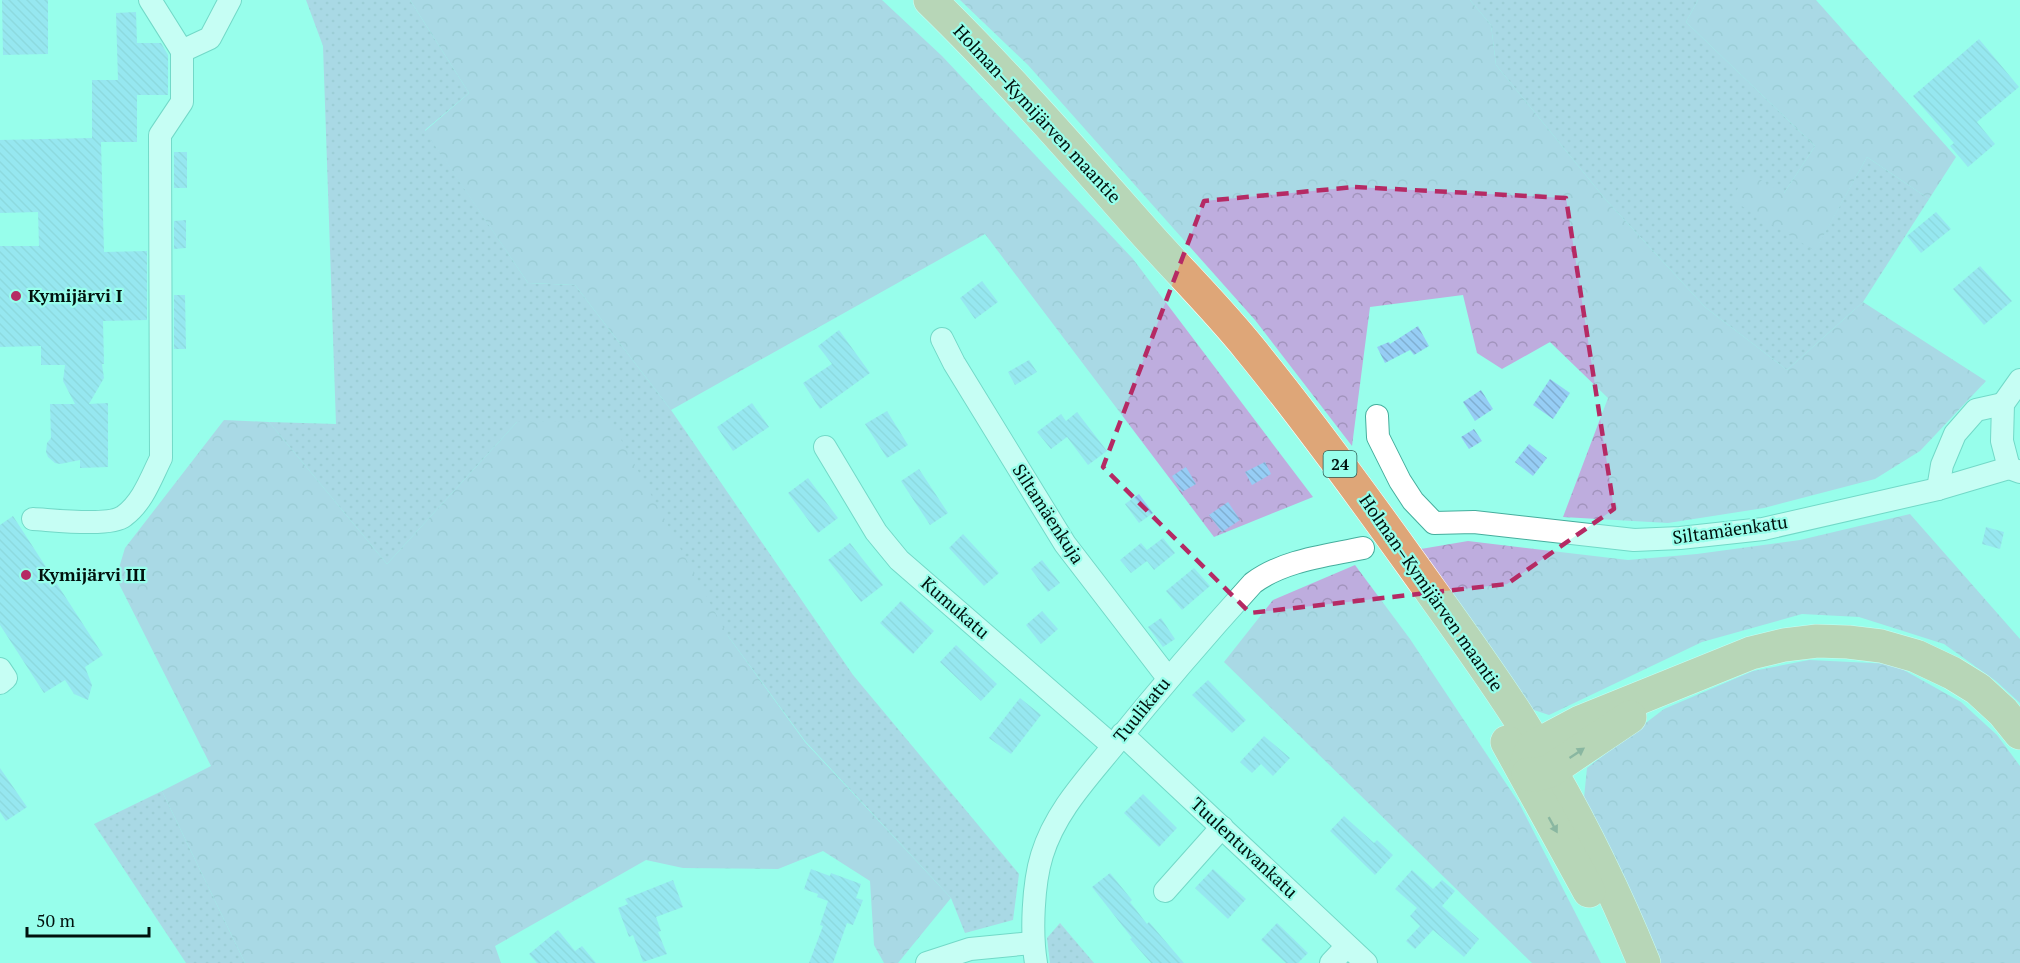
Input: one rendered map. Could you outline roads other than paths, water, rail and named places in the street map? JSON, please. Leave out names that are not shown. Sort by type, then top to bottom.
[{"type":"highway","name":"Holman–Kymijärven maantie","points":[[930,0],[1196,286],[1304,417],[1359,491],[1470,646],[1537,763],[1604,871],[1644,963]]},
{"type":"highway","points":[[1537,763],[1580,722],[1751,653],[1784,645],[1817,641],[1881,646],[1916,656],[1952,673],[1978,689],[2003,712],[2020,733]]},
{"type":"highway","name":"Holman–Kymijärven maantie","points":[[1537,763],[1587,885],[1626,963]]},
{"type":"street","points":[[33,519],[104,523],[124,518],[144,494],[161,458],[160,135],[182,102],[183,51],[150,0]]},
{"type":"street","points":[[183,51],[210,38],[230,0]]},
{"type":"street","name":"Siltamäenkuja","points":[[942,339],[954,363],[1065,544],[1168,678]]},
{"type":"street","points":[[2014,470],[2002,441],[2003,404],[2020,380]]},
{"type":"street","points":[[1938,489],[1942,465],[1955,434],[1976,410],[2003,404]]},
{"type":"street","name":"Siltamäenkatu","points":[[1377,416],[1378,437],[1400,481],[1413,501],[1434,523],[1474,522],[1634,540],[1680,538],[1763,529],[2014,470]]},
{"type":"street","name":"Kumukatu","points":[[825,447],[876,532],[899,560],[1117,740]]},
{"type":"street","name":"Tuulikatu","points":[[1034,953],[1037,882],[1042,855],[1069,799],[1168,678],[1253,583],[1266,573],[1285,566],[1363,548]]},
{"type":"street","points":[[0,669],[6,678],[0,683]]},
{"type":"street","name":"Tuulentuvankatu","points":[[1117,740],[1222,827],[1366,963]]},
{"type":"street","points":[[1165,891],[1222,827]]},
{"type":"street","points":[[1330,963],[1347,946]]},
{"type":"street","points":[[927,963],[970,949],[1034,953]]},
{"type":"place","name":"Kymijärvi I","points":[[16,296]]},
{"type":"place","name":"Kymijärvi III","points":[[26,575]]}]
